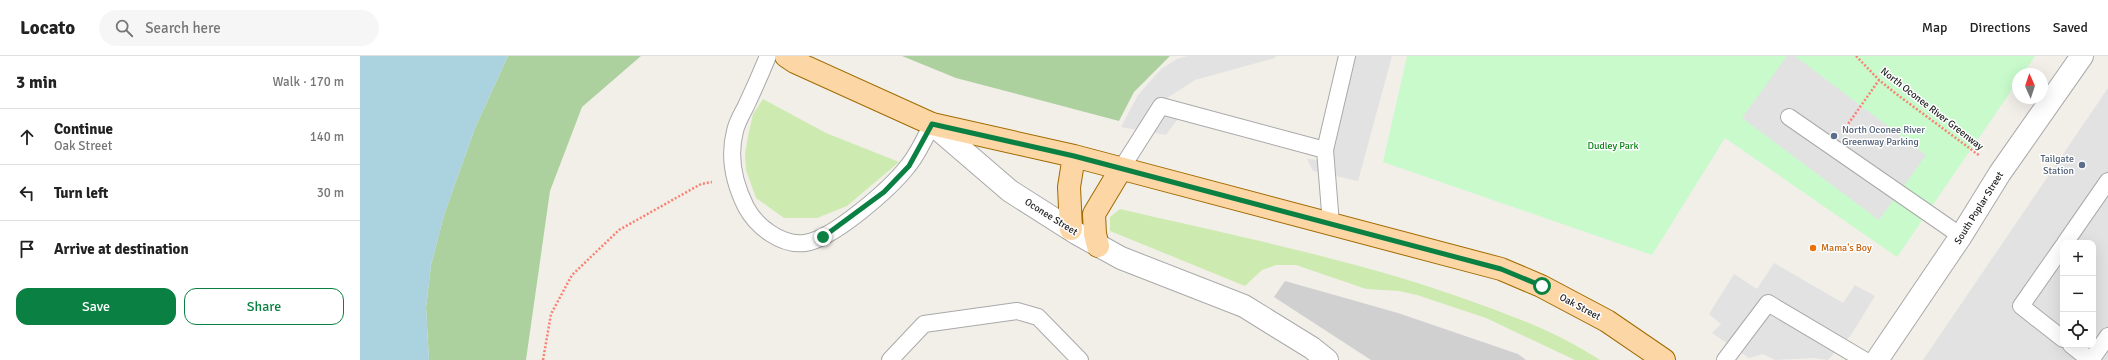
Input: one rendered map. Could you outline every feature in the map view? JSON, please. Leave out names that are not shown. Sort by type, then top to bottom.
[{"type":"main road","name":"Oconee Street","points":[[786,56],[795,62],[932,124]]},
{"type":"main road","name":"Oak Street","points":[[932,124],[1074,156],[1501,269],[1542,286],[1608,321],[1664,360]]},
{"type":"main road","points":[[1071,229],[1069,186],[1074,156]]},
{"type":"main road","points":[[1098,246],[1095,234],[1094,214],[1121,169]]},
{"type":"street","name":"South Poplar Street","points":[[1877,360],[1961,236],[2000,173],[2082,56]]},
{"type":"street","name":"Oconee Street","points":[[932,124],[1010,191],[1098,246],[1121,258],[1244,306],[1312,348],[1327,360]]},
{"type":"lane","points":[[768,56],[735,131],[732,156],[734,178],[749,212],[773,236],[789,242],[804,243],[823,237],[884,192],[909,166],[932,124]]},
{"type":"lane","points":[[1331,224],[1325,150],[1347,56]]},
{"type":"lane","points":[[1121,169],[1161,106],[1325,150]]},
{"type":"lane","points":[[1789,117],[1961,236]]},
{"type":"lane","points":[[2067,240],[2108,181]]},
{"type":"lane","points":[[2060,250],[2021,306],[2060,337]]},
{"type":"lane","points":[[1726,360],[1768,303],[1864,360]]},
{"type":"lane","points":[[890,360],[924,324],[1017,311],[1038,317],[1080,360]]},
{"type":"lane","points":[[2075,348],[2091,360],[2108,336]]},
{"type":"path","name":"North Oconee River Greenway","points":[[1856,56],[1879,80],[2000,173]]},
{"type":"path","points":[[1830,146],[1850,122],[1879,80]]},
{"type":"path","points":[[543,360],[551,314],[572,275],[619,230],[701,184],[734,178]]},
{"type":"shaded area","points":[[1187,56],[1276,56],[1275,58],[1195,80],[1167,98],[1180,116],[1166,135],[1121,127],[1138,95],[1161,69],[1177,59]]},
{"type":"shaded area","points":[[1353,56],[1392,56],[1358,181],[1313,171],[1307,159],[1330,161]]},
{"type":"shaded area","name":"North Oconee River Greenway Parking","points":[[1787,56],[1795,56],[1926,155],[1879,220],[1742,118]]},
{"type":"shaded area","name":"Tailgate Station","points":[[2108,88],[2108,360],[1923,360]]},
{"type":"shaded area","points":[[1774,263],[1843,303],[1855,285],[1875,296],[1851,335],[1828,360],[1812,358],[1775,360],[1763,354],[1749,358],[1712,333],[1721,324],[1709,314],[1734,274],[1757,289]]},
{"type":"shaded area","points":[[1285,281],[1398,313],[1518,354],[1526,360],[1371,360],[1274,297]]},
{"type":"green space","points":[[508,56],[641,56],[582,107],[550,191],[526,360],[429,360],[426,308],[431,265],[444,215],[475,128]]},
{"type":"green space","points":[[902,56],[1170,56],[1134,92],[1119,121],[956,78]]},
{"type":"green space","name":"Dudley Park","points":[[1407,56],[2035,56],[2027,68],[2012,68],[2012,90],[1897,257],[1725,138],[1652,255],[1383,162]]},
{"type":"green space","points":[[763,99],[826,133],[899,162],[847,206],[817,218],[784,218],[756,198],[746,170],[745,154],[753,114]]},
{"type":"green space","points":[[1120,209],[1256,240],[1346,262],[1391,275],[1495,310],[1541,328],[1586,351],[1600,360],[1575,360],[1486,318],[1417,295],[1399,291],[1366,289],[1296,265],[1276,265],[1262,270],[1245,286],[1110,231],[1110,217]]},
{"type":"water","points":[[360,56],[508,56],[475,128],[444,215],[431,265],[426,308],[429,360],[360,360]]},
{"type":"place","name":"North Oconee River Greenway Parking","points":[[1834,136]]},
{"type":"place","name":"Tailgate Station","points":[[2082,165]]},
{"type":"place","name":"Mama's Boy","points":[[1813,248]]},
{"type":"route","points":[[823,237],[847,221],[884,192],[909,166],[932,124],[1074,156],[1501,269],[1542,286]]}]
